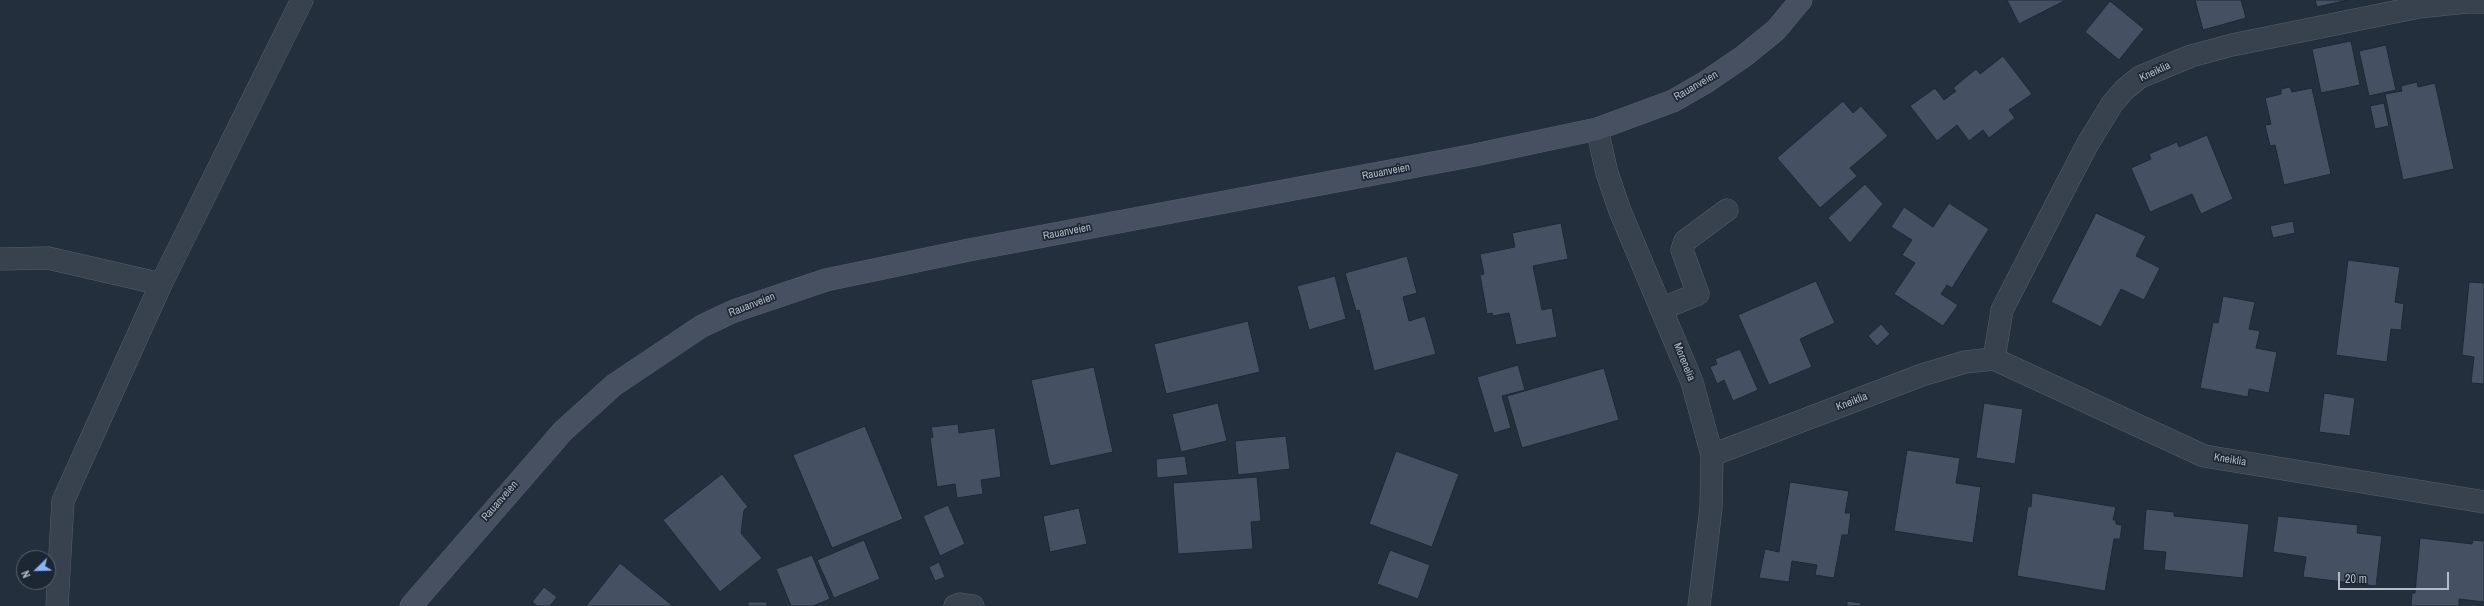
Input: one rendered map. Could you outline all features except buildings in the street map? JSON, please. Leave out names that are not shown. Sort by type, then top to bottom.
[{"type":"main road","name":"Rauanveien","points":[[411,606],[563,431],[614,385],[702,326],[734,311],[826,280],[977,248],[1470,156],[1597,129],[1673,101],[1706,82],[1744,56],[1776,30],[1801,0]]},
{"type":"street","points":[[57,606],[63,501],[160,284],[302,0]]},
{"type":"street","name":"Kneiklia","points":[[1994,359],[2002,310],[2070,178],[2112,104],[2125,89],[2140,77],[2192,56],[2232,45],[2419,7],[2466,2],[2484,2]]},
{"type":"street","name":"Morenelia","points":[[1597,129],[1607,173],[1618,205],[1692,382],[1712,455],[1711,508],[1699,606]]},
{"type":"street","points":[[1661,309],[1698,294],[1682,250],[1685,241],[1727,210]]},
{"type":"street","points":[[0,259],[48,258],[160,284]]},
{"type":"street","name":"Kneiklia","points":[[1712,455],[1922,375],[1965,362],[1994,359],[2204,456],[2484,502]]},
{"type":"street","points":[[955,606],[960,604],[973,606]]}]
